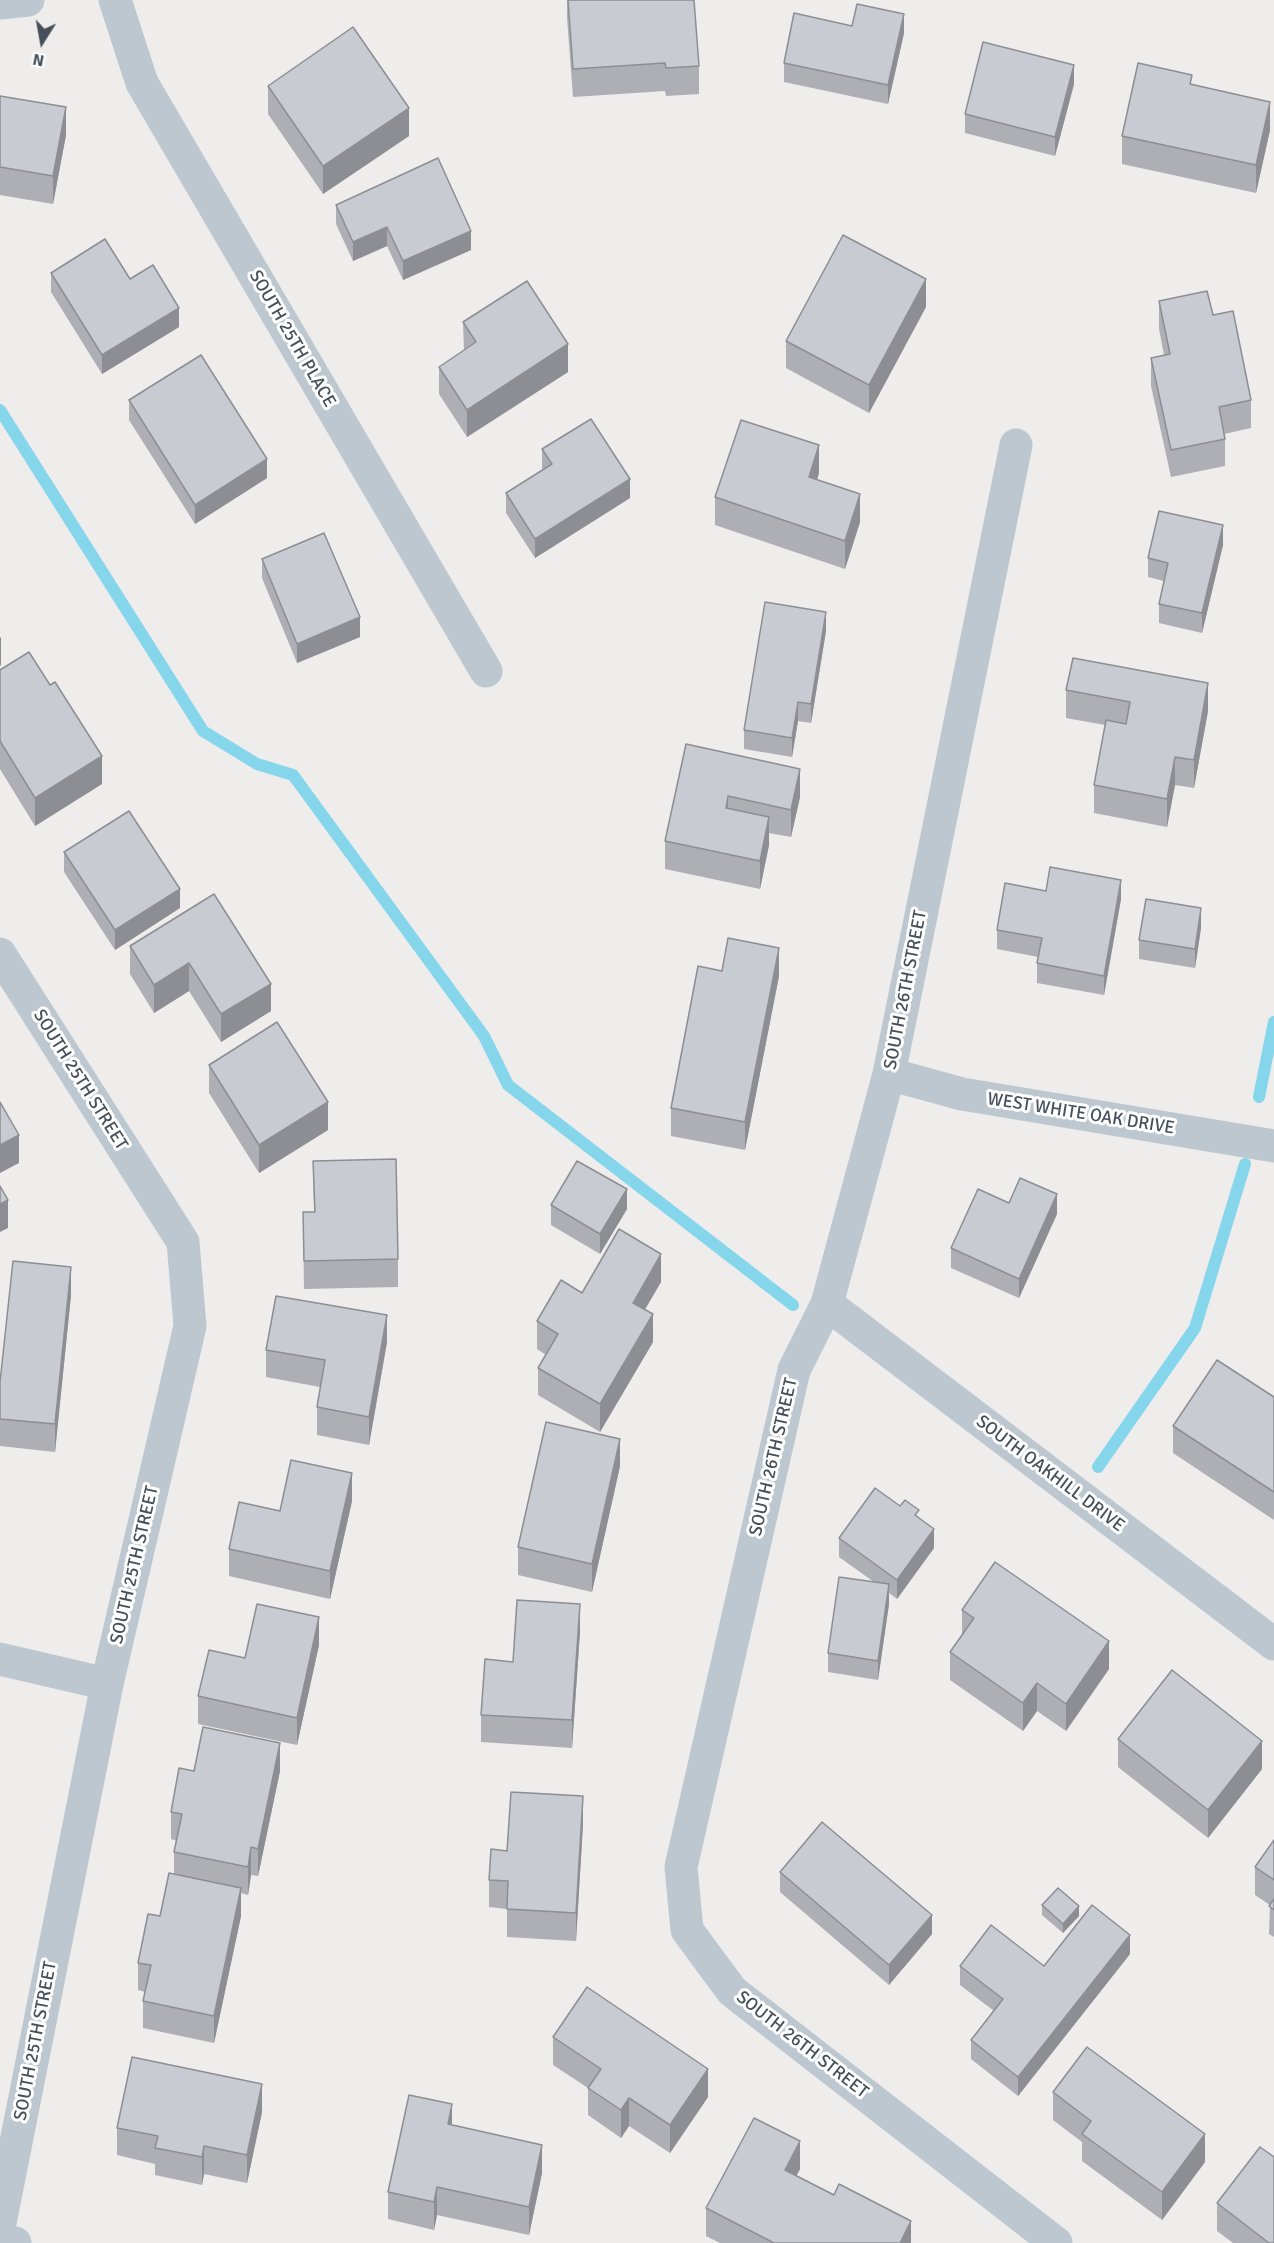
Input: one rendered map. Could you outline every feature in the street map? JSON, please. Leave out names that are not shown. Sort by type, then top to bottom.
[{"type":"street","points":[[0,3],[28,0]]},
{"type":"street","name":"SOUTH 25TH PLACE","points":[[115,0],[142,82],[486,671]]},
{"type":"street","name":"SOUTH 26TH STREET","points":[[1016,445],[889,1074],[827,1304],[794,1370],[681,1867],[687,1930],[732,1991],[1056,2243]]},
{"type":"street","name":"SOUTH 25TH STREET","points":[[0,954],[183,1242],[190,1326],[107,1684],[0,2223]]},
{"type":"street","name":"WEST WHITE OAK DRIVE","points":[[889,1074],[962,1094],[1274,1146]]},
{"type":"street","name":"SOUTH OAKHILL DRIVE","points":[[827,1304],[1274,1644]]},
{"type":"street","points":[[0,1659],[107,1684]]},
{"type":"street","points":[[0,2240],[15,2243]]},
{"type":"building","points":[[568,0],[694,0],[699,66],[666,68],[665,63],[573,69]]},
{"type":"building","points":[[857,4],[904,14],[888,85],[784,63],[794,13],[852,26]]},
{"type":"building","points":[[353,27],[409,108],[323,166],[268,86]]},
{"type":"building","points":[[983,42],[1074,65],[1055,137],[965,114]]},
{"type":"building","points":[[1138,63],[1192,75],[1190,84],[1270,102],[1256,165],[1122,136]]},
{"type":"building","points":[[0,96],[66,107],[53,176],[0,167]]},
{"type":"building","points":[[438,158],[471,231],[403,261],[387,227],[353,242],[336,205]]},
{"type":"building","points":[[843,235],[926,279],[869,385],[786,341]]},
{"type":"building","points":[[105,239],[130,279],[153,265],[179,308],[102,355],[51,273]]},
{"type":"building","points":[[527,281],[568,344],[467,410],[439,367],[476,342],[463,322]]},
{"type":"building","points":[[1207,291],[1213,315],[1233,311],[1251,400],[1219,407],[1225,439],[1171,450],[1151,358],[1170,354],[1159,301]]},
{"type":"building","points":[[201,355],[267,459],[195,505],[129,400]]},
{"type":"building","points":[[591,419],[630,479],[535,539],[506,493],[552,464],[542,449]]},
{"type":"building","points":[[741,420],[819,445],[809,477],[860,494],[845,541],[715,497]]},
{"type":"building","points":[[1159,511],[1223,525],[1202,613],[1159,604],[1168,563],[1148,558]]},
{"type":"building","points":[[324,533],[360,617],[297,644],[262,559]]},
{"type":"building","points":[[765,602],[826,612],[811,704],[798,702],[792,738],[744,730]]},
{"type":"building","points":[[29,652],[50,685],[55,682],[102,756],[35,798],[0,741],[0,670]]},
{"type":"building","points":[[1073,658],[1208,683],[1194,760],[1175,757],[1167,799],[1094,785],[1106,720],[1126,724],[1130,702],[1066,690]]},
{"type":"building","points":[[686,744],[800,769],[791,810],[728,796],[726,808],[769,817],[760,861],[665,841]]},
{"type":"building","points":[[129,811],[180,889],[115,930],[64,852]]},
{"type":"building","points":[[1050,867],[1121,880],[1104,976],[1037,963],[1042,938],[997,930],[1005,883],[1046,891]]},
{"type":"building","points":[[214,894],[271,984],[221,1014],[189,963],[154,985],[130,946]]},
{"type":"building","points":[[1146,899],[1201,908],[1195,949],[1139,940]]},
{"type":"building","points":[[728,938],[779,948],[745,1122],[671,1108],[698,966],[722,971]]},
{"type":"building","points":[[277,1022],[328,1102],[259,1145],[209,1065]]},
{"type":"building","points":[[0,1102],[19,1135],[0,1145]]},
{"type":"building","points":[[396,1159],[398,1259],[304,1261],[303,1212],[315,1212],[313,1161]]},
{"type":"building","points":[[577,1161],[627,1189],[600,1234],[551,1205]]},
{"type":"building","points":[[1020,1178],[1057,1194],[1019,1279],[951,1248],[978,1189],[1009,1203]]},
{"type":"building","points":[[0,1186],[8,1200],[0,1204]]},
{"type":"building","points":[[619,1229],[661,1254],[633,1303],[653,1314],[600,1404],[538,1368],[558,1334],[537,1321],[561,1280],[582,1293]]},
{"type":"building","points":[[13,1261],[71,1267],[55,1424],[0,1419],[0,1382]]},
{"type":"building","points":[[276,1296],[387,1315],[369,1417],[317,1407],[325,1360],[266,1350]]},
{"type":"building","points":[[1217,1360],[1274,1397],[1274,1492],[1173,1426]]},
{"type":"building","points":[[546,1422],[620,1439],[592,1564],[518,1547]]},
{"type":"building","points":[[291,1460],[352,1473],[330,1571],[229,1549],[239,1502],[280,1511]]},
{"type":"building","points":[[875,1488],[900,1506],[905,1500],[919,1510],[915,1515],[934,1529],[897,1580],[839,1538]]},
{"type":"building","points":[[995,1562],[1109,1641],[1066,1704],[1037,1683],[1023,1703],[950,1652],[974,1618],[962,1610]]},
{"type":"building","points":[[839,1577],[889,1584],[878,1661],[828,1653]]},
{"type":"building","points":[[517,1600],[580,1604],[572,1720],[481,1715],[485,1659],[513,1662]]},
{"type":"building","points":[[257,1604],[319,1617],[297,1718],[198,1696],[209,1650],[245,1658]]},
{"type":"building","points":[[1172,1670],[1262,1741],[1208,1810],[1118,1739]]},
{"type":"building","points":[[203,1727],[280,1743],[258,1849],[251,1847],[248,1867],[174,1852],[182,1814],[171,1812],[179,1768],[194,1771]]},
{"type":"building","points":[[511,1792],[583,1796],[576,1913],[507,1909],[508,1881],[489,1880],[491,1849],[507,1851]]},
{"type":"building","points":[[822,1822],[932,1915],[889,1965],[780,1872]]},
{"type":"building","points":[[1274,1840],[1274,1880],[1255,1867]]},
{"type":"building","points":[[169,1873],[241,1888],[214,2016],[143,2001],[151,1965],[138,1963],[148,1914],[160,1916]]},
{"type":"building","points":[[1058,1888],[1079,1906],[1063,1924],[1042,1905]]},
{"type":"building","points":[[1274,1899],[1274,1910],[1269,1906]]},
{"type":"building","points":[[1092,1905],[1130,1935],[1018,2077],[971,2040],[1003,1999],[960,1966],[991,1925],[1044,1966]]},
{"type":"building","points":[[587,1987],[708,2069],[670,2125],[629,2098],[621,2110],[588,2088],[601,2069],[553,2037]]},
{"type":"building","points":[[1087,2047],[1205,2134],[1162,2192],[1082,2134],[1091,2121],[1053,2092]]},
{"type":"building","points":[[132,2057],[262,2084],[247,2155],[204,2146],[202,2157],[155,2148],[158,2136],[117,2128]]},
{"type":"building","points":[[409,2095],[452,2104],[448,2124],[542,2145],[529,2207],[437,2187],[434,2202],[388,2192]]},
{"type":"building","points":[[754,2118],[800,2141],[785,2170],[834,2195],[839,2184],[911,2221],[900,2243],[774,2243],[706,2208]]},
{"type":"building","points":[[1260,2147],[1274,2157],[1274,2243],[1269,2243],[1217,2203]]},
{"type":"waterway","points":[[0,410],[203,731],[257,764],[293,775],[484,1036],[508,1085],[793,1305]]},
{"type":"waterway","points":[[1259,1097],[1274,1022]]},
{"type":"waterway","points":[[1098,1467],[1195,1328],[1245,1164]]}]
